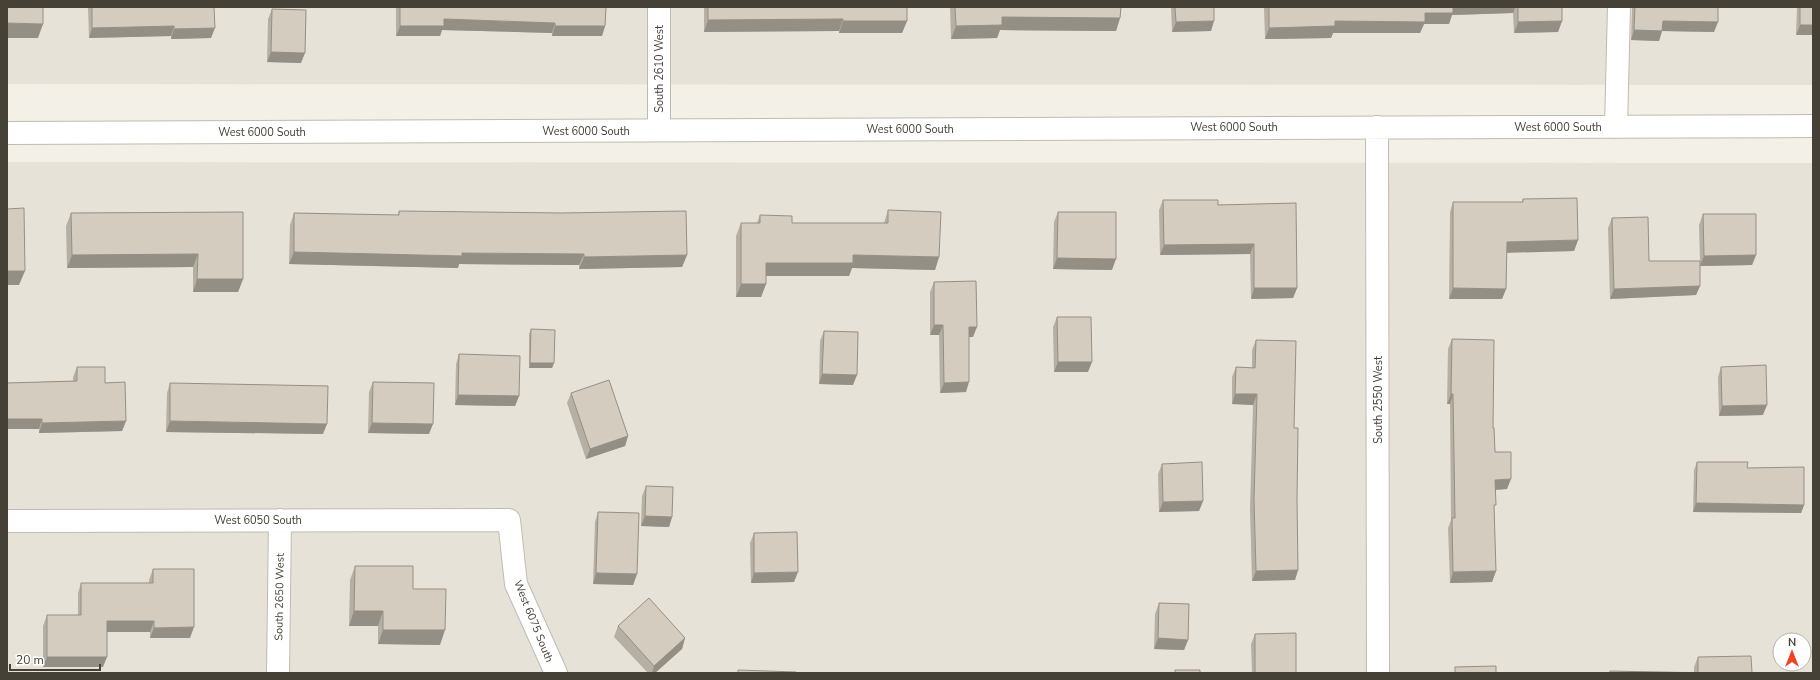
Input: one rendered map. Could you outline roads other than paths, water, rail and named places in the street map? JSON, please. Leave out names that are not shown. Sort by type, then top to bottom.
[{"type":"street","name":"South 2610 West","points":[[659,7],[660,130]]},
{"type":"street","points":[[1616,127],[1619,7]]},
{"type":"street","name":"West 6000 South","points":[[7,133],[1813,126]]},
{"type":"street","name":"South 2550 West","points":[[1377,127],[1378,673]]},
{"type":"street","name":"South 2650 West","points":[[278,673],[280,520]]},
{"type":"street","name":"West 6050 South","points":[[7,521],[508,520]]},
{"type":"street","name":"West 6075 South","points":[[508,520],[516,584],[556,673]]}]
